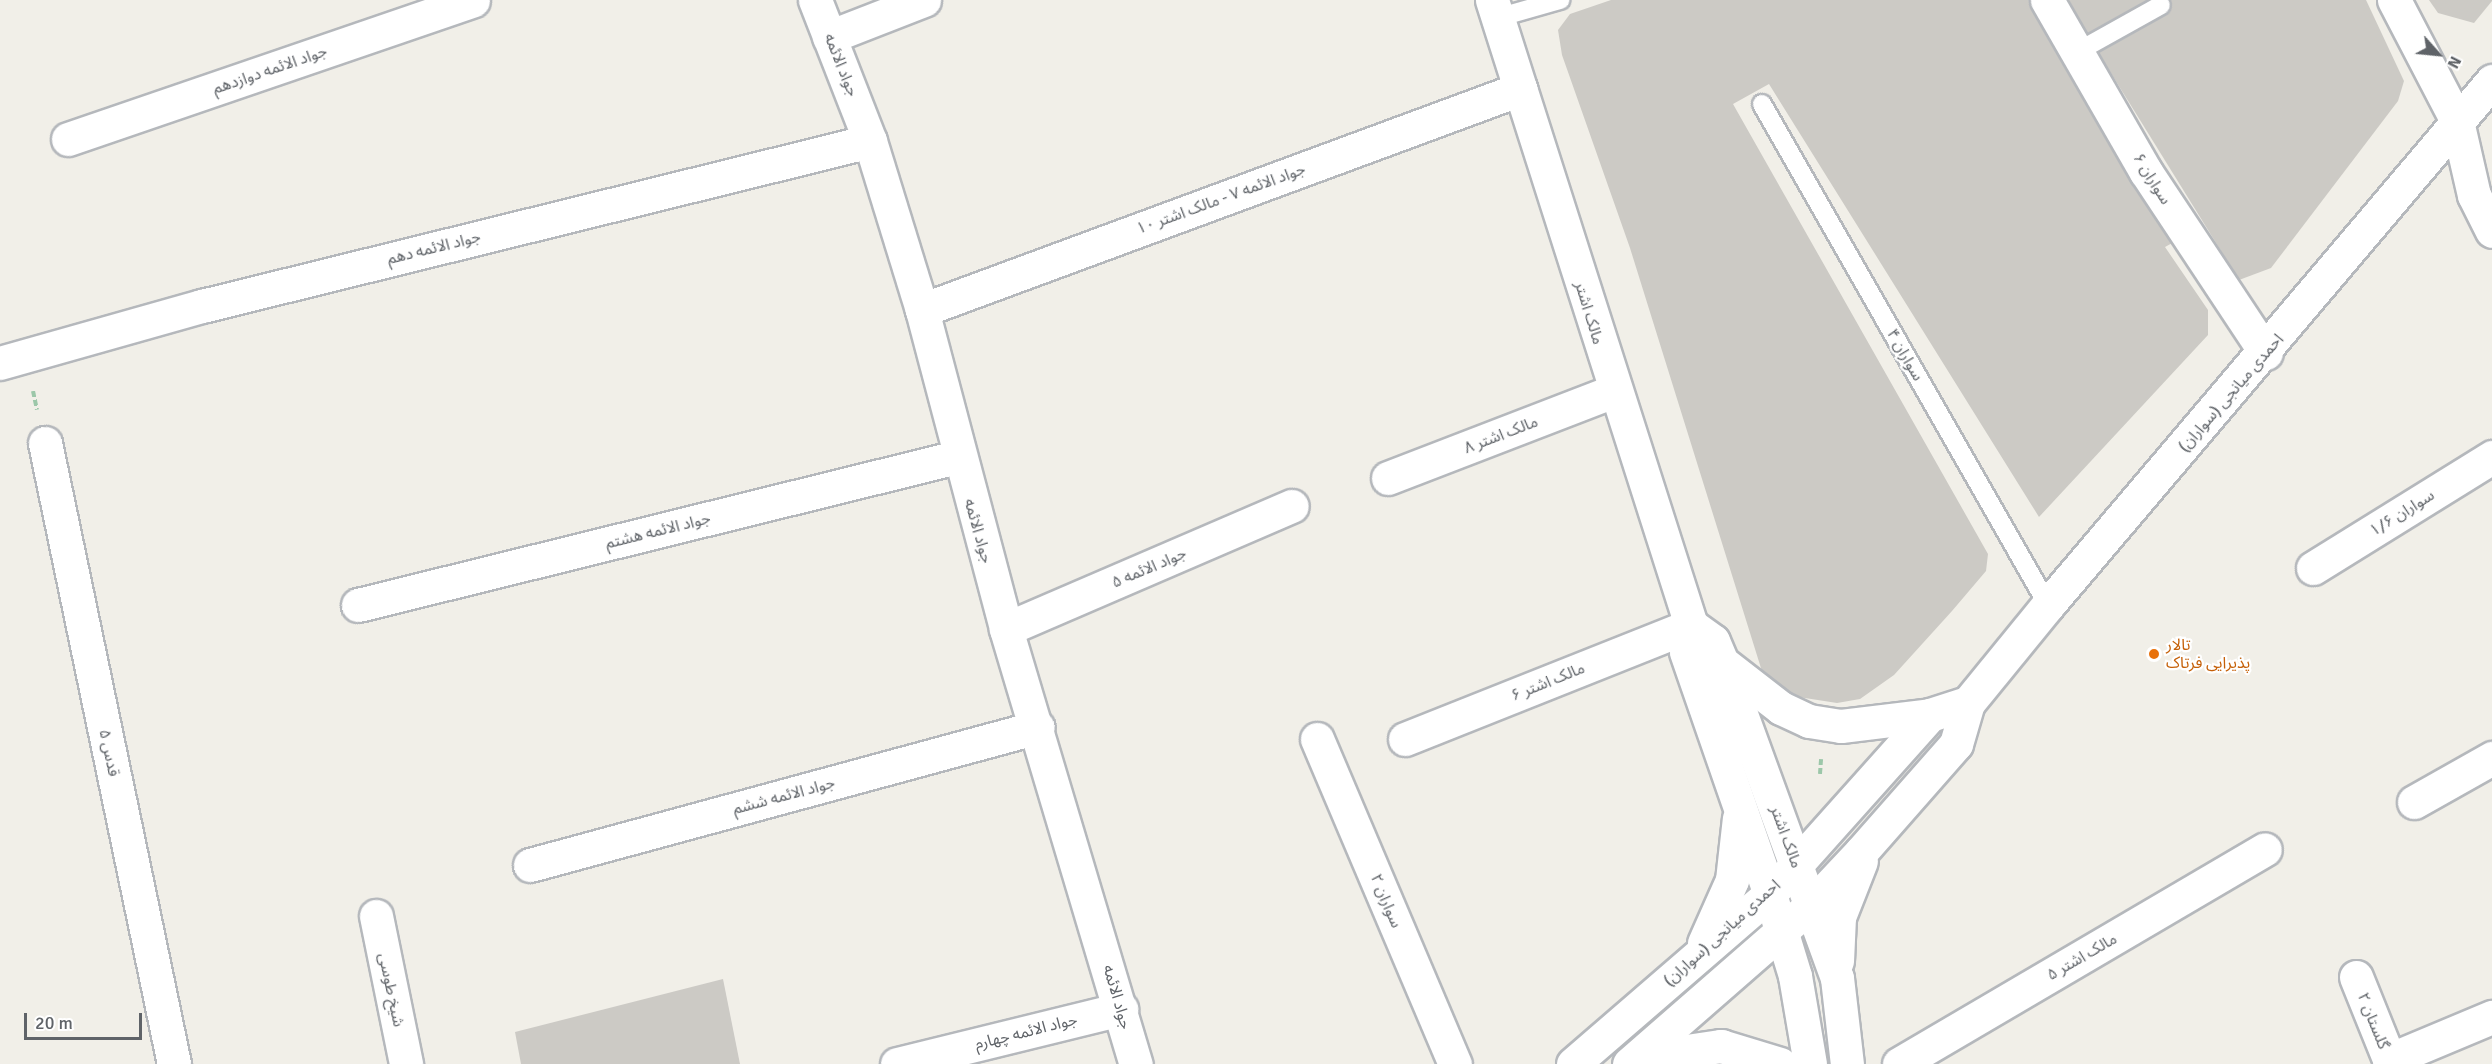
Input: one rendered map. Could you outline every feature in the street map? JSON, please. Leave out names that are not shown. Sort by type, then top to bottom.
[{"type":"street","name":"جواد الائمه دوازدهم","points":[[68,139],[473,0]]},
{"type":"street","name":"جواد الائمه","points":[[815,0],[870,141],[922,310],[957,457],[1136,1064]]},
{"type":"street","points":[[829,37],[924,0]]},
{"type":"street","name":"سواران ۶","points":[[2048,0],[2146,172],[2266,353]]},
{"type":"street","points":[[2394,0],[2457,122],[2474,195],[2492,231]]},
{"type":"street","name":"مالک اشتر","points":[[1494,9],[1613,391],[1691,625],[1686,652],[1770,894],[1781,931],[1810,1064]]},
{"type":"street","name":"احمدی میانجی (سواران)","points":[[1629,1064],[1811,905],[1873,839],[1956,744],[1968,703],[2048,605],[2266,353],[2492,81]]},
{"type":"street","name":"جواد الائمه ۷ - مالک اشتر ۱۰","points":[[922,310],[1520,88]]},
{"type":"street","name":"جواد الائمه دهم","points":[[13,360],[201,306],[870,141]]},
{"type":"street","name":"مالک اشتر ۸","points":[[1388,478],[1613,391]]},
{"type":"street","name":"قدس ۵","points":[[45,443],[174,1064]]},
{"type":"street","name":"جواد الائمه هشتم","points":[[358,604],[957,457]]},
{"type":"street","name":"سواران ۱/۶","points":[[2313,568],[2492,457]]},
{"type":"street","name":"جواد الائمه ۵","points":[[1006,629],[1292,506]]},
{"type":"street","name":"مالک اشتر","points":[[1691,625],[1713,641],[1722,662],[1837,978],[1847,1064]]},
{"type":"street","name":"مالک اشتر ۶","points":[[1405,740],[1691,625]]},
{"type":"street","points":[[1722,662],[1781,708],[1809,721],[1841,726],[1930,715],[1968,703]]},
{"type":"street","name":"احمدی میانجی (سواران)","points":[[1573,1064],[1770,894],[1930,715]]},
{"type":"street","name":"جواد الائمه ششم","points":[[530,865],[1038,727]]},
{"type":"street","name":"سواران ۲","points":[[1317,739],[1455,1064]]},
{"type":"street","points":[[2415,802],[2492,758]]},
{"type":"street","points":[[1698,955],[1732,880],[1739,807]]},
{"type":"street","points":[[1837,978],[1839,917],[1873,839]]},
{"type":"street","name":"مالک اشتر ۵","points":[[1899,1064],[2265,849]]},
{"type":"street","name":"شیخ طوسی","points":[[376,916],[406,1064]]},
{"type":"street","name":"گلستان ۲","points":[[2356,977],[2390,1062]]},
{"type":"street","name":"جواد الائمه چهارم","points":[[897,1064],[1121,1008]]},
{"type":"street","points":[[2390,1062],[2492,1017]]},
{"type":"street","points":[[1649,1064],[1673,1053],[1721,1046],[1780,1064]]},
{"type":"lane","points":[[1494,9],[1560,0]]},
{"type":"lane","points":[[2077,52],[2161,5]]},
{"type":"lane","name":"سواران ۴","points":[[1762,104],[2048,605]]},
{"type":"path","points":[[13,360],[45,443]]},
{"type":"building","points":[[1611,0],[2029,0],[2174,242],[2165,247],[2208,310],[2208,335],[2039,517],[1769,84],[1733,104],[1988,554],[1986,571],[1952,611],[1894,675],[1860,699],[1837,703],[1792,696],[1765,681],[1630,248],[1562,55],[1558,30],[1570,14]]},
{"type":"building","points":[[2069,0],[2160,0],[2089,39]]},
{"type":"building","points":[[2162,0],[2366,0],[2404,81],[2398,101],[2271,268],[2239,280],[2096,49]]},
{"type":"building","points":[[2429,0],[2492,1],[2474,23],[2438,13]]},
{"type":"building","points":[[723,979],[740,1064],[521,1064],[515,1032]]},
{"type":"place","name":"تالار پذیرایی فرتاک","points":[[2154,654]]}]
